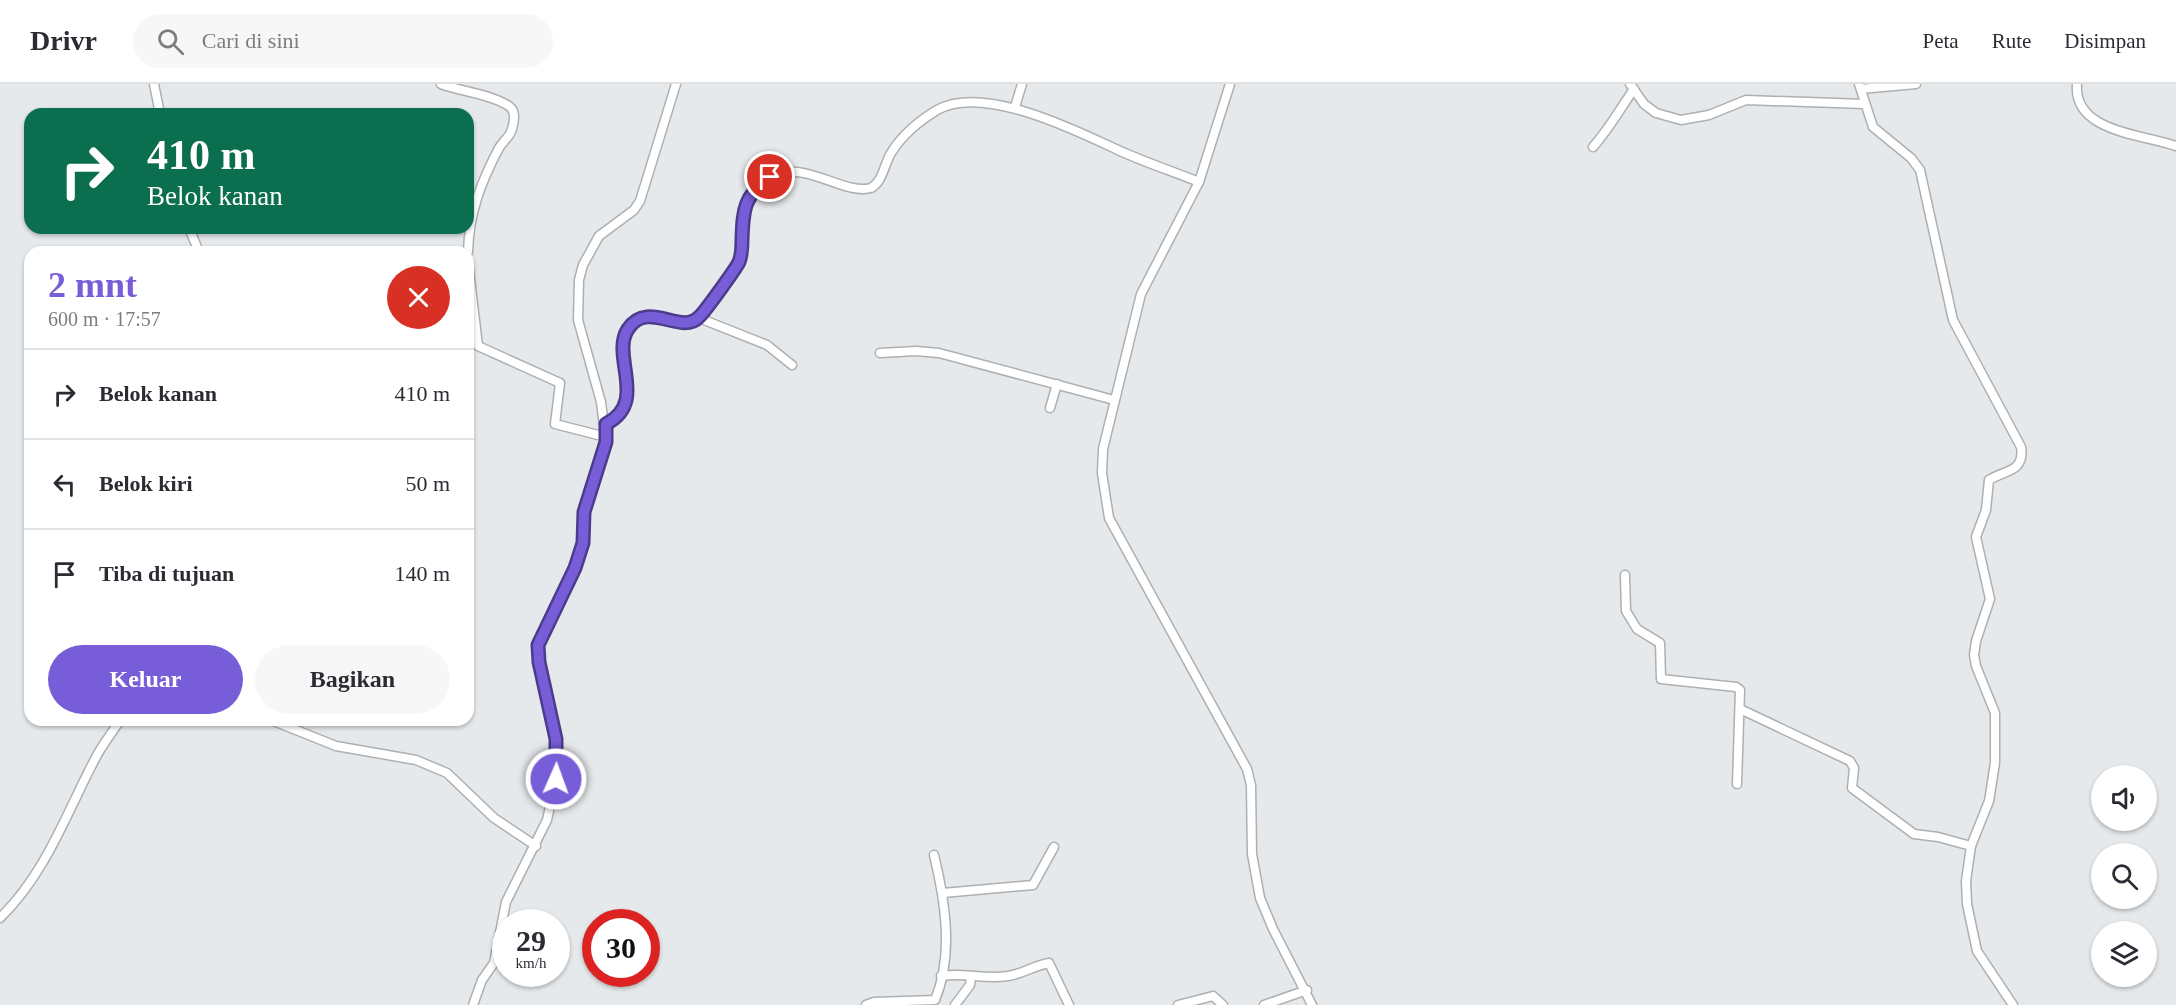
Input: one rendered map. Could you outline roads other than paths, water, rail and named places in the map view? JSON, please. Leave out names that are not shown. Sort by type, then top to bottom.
[{"type":"street","points":[[154,84],[159,108]]},
{"type":"street","points":[[441,84],[502,102],[514,112],[512,131],[500,146],[474,204]]},
{"type":"street","points":[[473,1005],[482,980],[494,963],[506,902],[547,820],[556,763],[556,739],[539,662],[538,645],[575,568],[583,543],[584,512],[606,436],[606,424],[578,320],[576,295],[579,280],[583,265],[599,236],[634,210],[640,201],[676,84]]},
{"type":"street","points":[[1015,107],[1022,84]]},
{"type":"street","points":[[1230,84],[1199,182],[1141,294],[1114,400],[1102,462],[1109,518],[1242,758],[1251,785],[1251,837],[1260,898],[1273,929],[1307,990],[1312,1005]]},
{"type":"street","points":[[1916,84],[1860,87],[1873,127],[1911,158],[1920,170],[1953,320],[2018,441],[2022,454],[2016,469],[1989,480],[1986,510],[1977,531],[1990,599],[1976,641],[1974,655],[1997,721],[1992,788],[1971,846],[1966,881],[1972,935],[1984,964],[2013,1005]]},
{"type":"street","points":[[2076,84],[2081,109],[2096,122],[2176,146]]},
{"type":"street","points":[[1593,147],[1607,131],[1632,86],[1644,104],[1656,113],[1681,120],[1709,115],[1746,100],[1865,104]]},
{"type":"street","points":[[699,318],[740,261],[744,204],[770,177],[789,172],[802,173],[860,189],[871,188],[880,179],[890,154],[900,141],[918,123],[940,108],[956,103],[978,102],[1015,107],[1199,182]]},
{"type":"street","points":[[474,314],[478,346],[560,383],[555,424],[606,436]]},
{"type":"street","points":[[606,424],[619,416],[624,409],[627,394],[624,336],[627,330],[641,318],[651,316],[684,322],[699,318],[767,345],[792,365]]},
{"type":"street","points":[[880,353],[916,351],[939,353],[1114,400]]},
{"type":"street","points":[[1050,408],[1057,384]]},
{"type":"street","points":[[1625,575],[1626,611],[1637,629],[1660,643],[1661,679],[1736,687],[1740,690],[1737,784]]},
{"type":"street","points":[[1740,709],[1850,761],[1854,768],[1852,788],[1914,834],[1938,837],[1971,846]]},
{"type":"street","points":[[0,918],[26,888],[47,855],[95,758],[116,726]]},
{"type":"street","points":[[286,726],[336,746],[416,760],[447,773],[494,818],[536,846]]},
{"type":"street","points":[[943,893],[1033,885],[1054,846]]},
{"type":"street","points":[[866,1005],[874,1002],[935,999],[941,976],[946,926],[943,893],[934,855]]},
{"type":"street","points":[[941,976],[958,974],[971,977],[1008,976],[1049,963],[1069,1005]]},
{"type":"street","points":[[955,1005],[970,986],[971,977]]},
{"type":"street","points":[[1264,1005],[1307,990]]},
{"type":"street","points":[[1178,1005],[1213,996],[1223,1005]]}]
